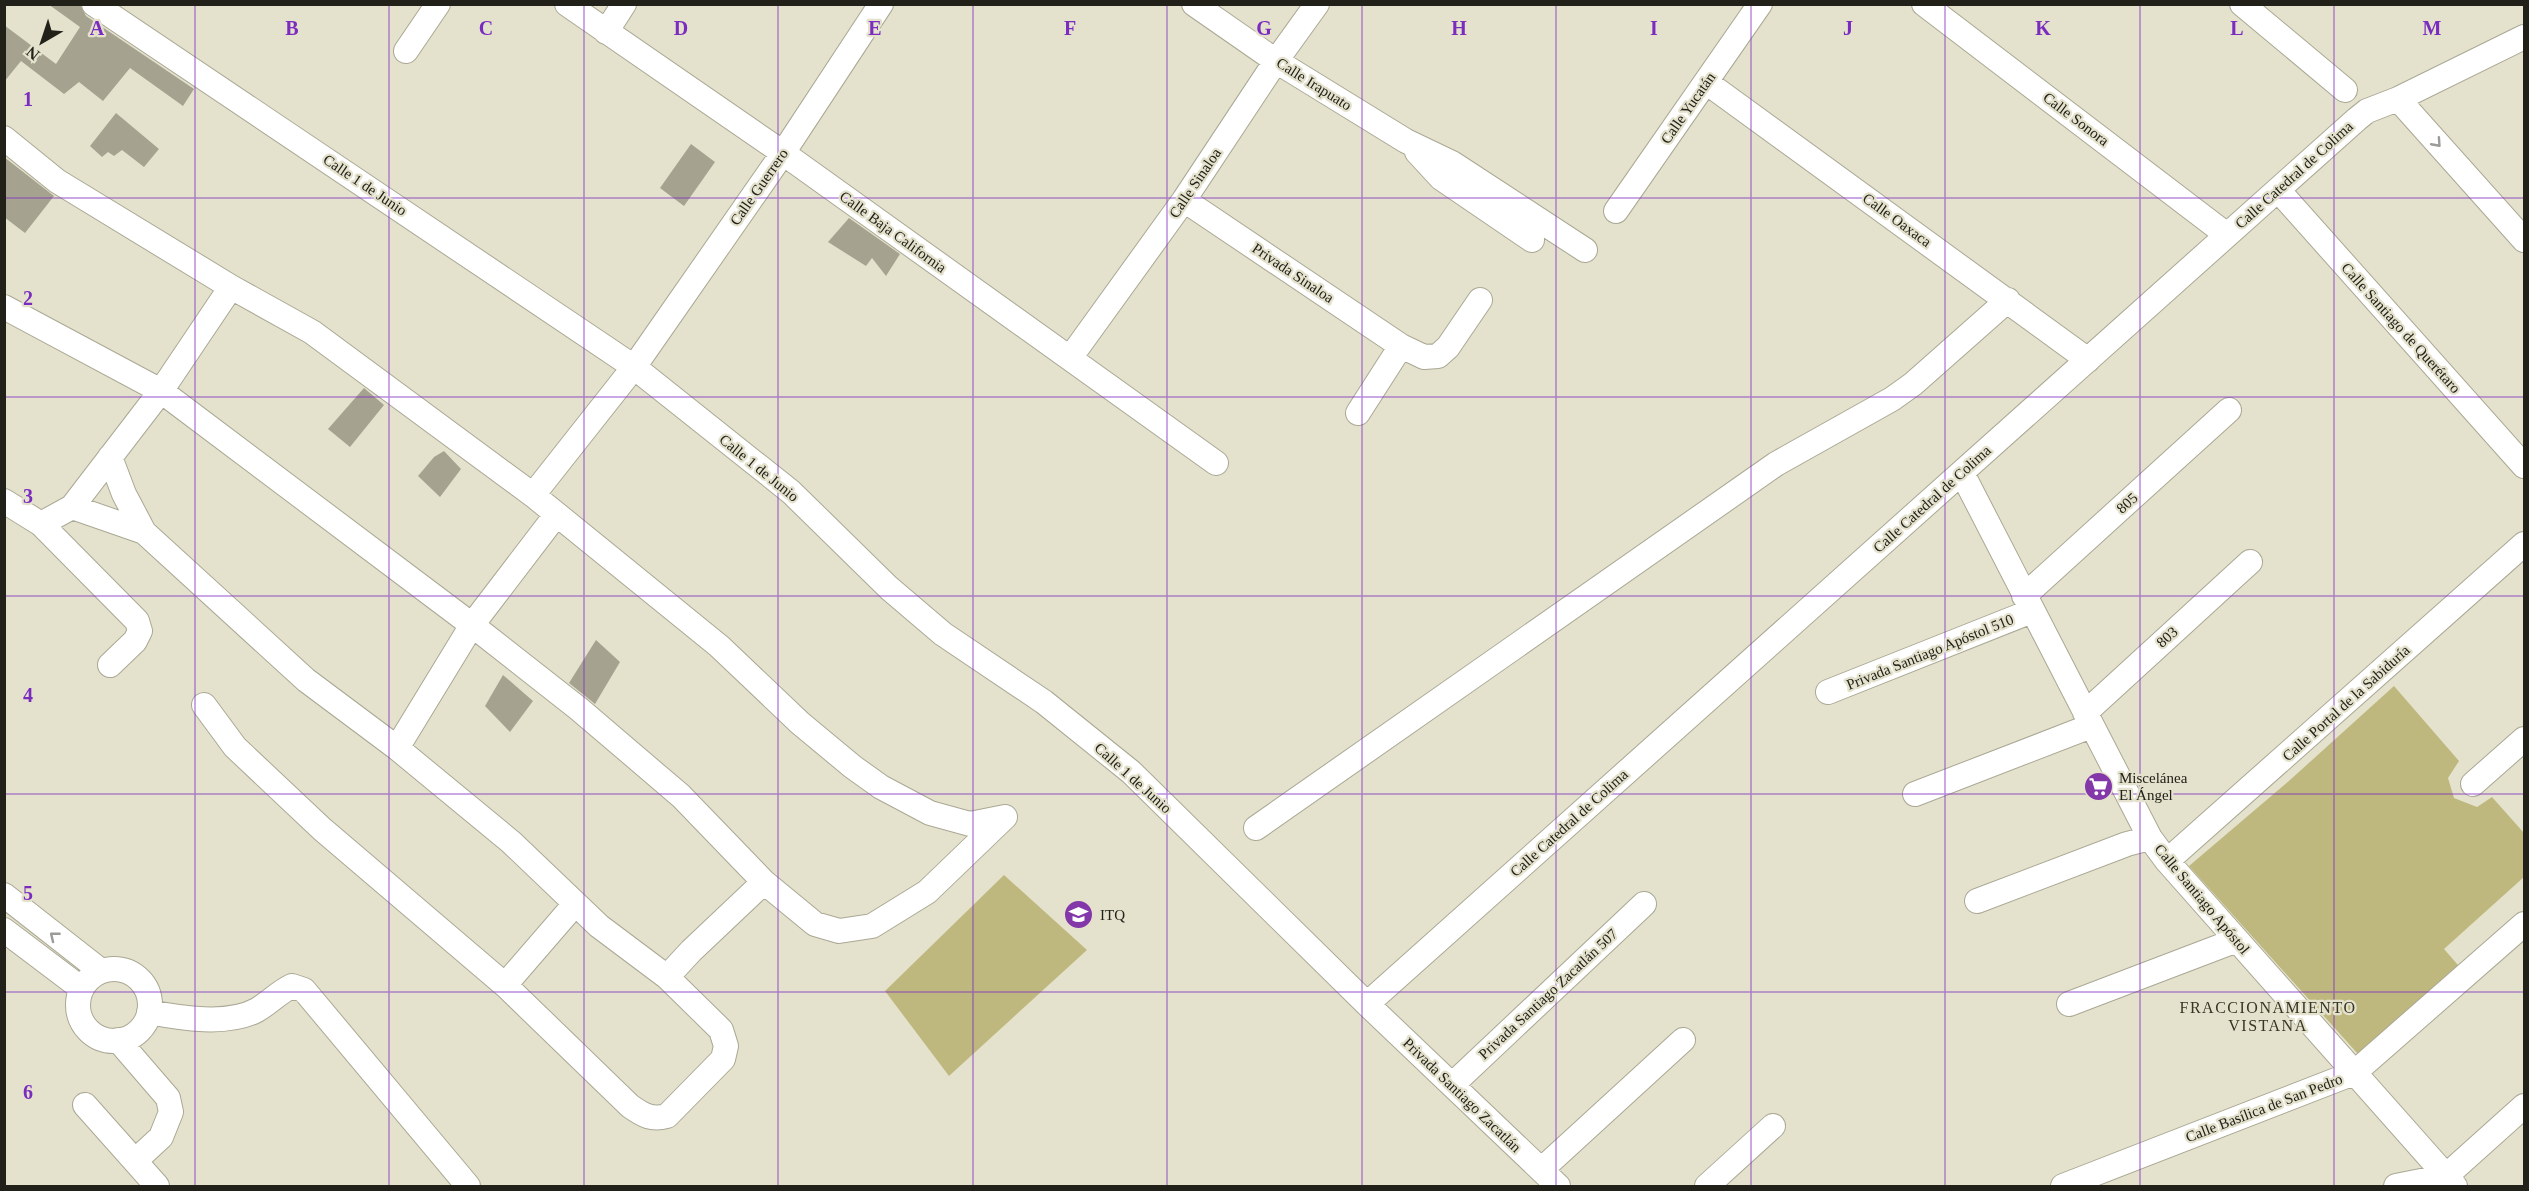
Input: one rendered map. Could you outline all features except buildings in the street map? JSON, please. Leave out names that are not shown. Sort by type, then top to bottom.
[{"type":"street","name":"Calle 1 de Junio","points":[[94,4],[634,367],[791,492],[889,588],[943,634],[1044,702],[1131,772],[1367,1004]]},
{"type":"street","points":[[406,51],[438,4]]},
{"type":"street","name":"Calle Baja California","points":[[567,4],[783,153],[1216,463]]},
{"type":"street","points":[[606,32],[624,4]]},
{"type":"street","name":"Calle Guerrero","points":[[532,495],[634,367],[783,153],[881,4]]},
{"type":"street","name":"Calle Irapuato","points":[[1194,4],[1276,61],[1406,141],[1452,163],[1585,250]]},
{"type":"street","name":"Calle Sinaloa","points":[[1070,358],[1184,200],[1276,61],[1317,4]]},
{"type":"street","name":"Calle Yucatán","points":[[1616,211],[1760,4]]},
{"type":"street","name":"Calle Sonora","points":[[1924,4],[2227,235]]},
{"type":"street","points":[[2242,4],[2345,90]]},
{"type":"street","name":"Calle Catedral de Colima","points":[[1367,1004],[2367,111],[2521,43]]},
{"type":"street","name":"Calle Oaxaca","points":[[1706,82],[2088,360]]},
{"type":"street","points":[[2398,99],[2524,240]]},
{"type":"street","points":[[4,138],[57,182],[231,287],[312,332],[556,514],[719,646],[800,723],[881,787],[930,813],[970,824],[1005,817],[927,892],[872,926],[839,931],[816,924],[764,882],[681,796],[579,709],[472,625],[161,391],[4,307]]},
{"type":"street","name":"Calle Irapuato","points":[[1406,141],[1441,178],[1532,240]]},
{"type":"street","name":"Calle Santiago de Querétaro","points":[[2278,190],[2524,466]]},
{"type":"street","name":"Privada Sinaloa","points":[[1184,200],[1401,346],[1424,357],[1438,356],[1448,347],[1480,300]]},
{"type":"street","points":[[41,524],[72,507],[161,391],[231,287]]},
{"type":"street","points":[[1256,828],[1776,464],[1892,399],[1913,384],[2008,300]]},
{"type":"street","points":[[1358,412],[1401,346]]},
{"type":"street","name":"805","points":[[2028,604],[2229,410]]},
{"type":"street","points":[[110,458],[124,494],[144,532],[306,680],[397,748],[511,842],[599,926],[667,977],[721,1030],[726,1046],[723,1059],[682,1104],[667,1116],[655,1119],[630,1106],[505,985],[314,822],[235,747],[204,705]]},
{"type":"street","name":"Calle Santiago Apóstol","points":[[1962,473],[2150,838],[2167,861],[2450,1181]]},
{"type":"street","points":[[4,501],[41,524],[137,621],[140,631],[135,641],[110,665]]},
{"type":"street","points":[[72,507],[144,532]]},
{"type":"street","points":[[397,748],[472,625],[556,514]]},
{"type":"street","name":"Calle Portal de la Sabiduría","points":[[2167,861],[2524,544]]},
{"type":"street","name":"803","points":[[2088,719],[2250,562]]},
{"type":"street","name":"Privada Santiago Apóstol 510","points":[[1828,692],[2028,604]]},
{"type":"street","points":[[1915,794],[2088,719]]},
{"type":"street","points":[[2474,784],[2524,739]]},
{"type":"street","points":[[1977,901],[2127,844],[2150,838]]},
{"type":"street","points":[[667,977],[764,882]]},
{"type":"street","points":[[4,895],[101,971]]},
{"type":"street","points":[[505,985],[575,904]]},
{"type":"street","name":"Privada Santiago Zacatlán 507","points":[[1452,1085],[1644,904]]},
{"type":"street","name":"Calle Basílica de San Pedro","points":[[2063,1186],[2354,1073],[2524,924]]},
{"type":"street","points":[[4,930],[82,989]]},
{"type":"street","points":[[2069,1004],[2237,940]]},
{"type":"street","points":[[121,970],[139,979],[149,996],[149,1012],[144,1026],[136,1033],[118,1040],[98,1037],[83,1023],[79,1003],[82,989],[92,977],[101,971],[121,970]]},
{"type":"street","points":[[149,1012],[185,1019],[221,1019],[256,1011],[280,992],[292,986],[304,990],[468,1186]]},
{"type":"street","name":"Privada Santiago Zacatlán","points":[[1367,1004],[1550,1178]]},
{"type":"street","points":[[118,1040],[168,1098],[171,1112],[161,1137],[135,1161]]},
{"type":"street","points":[[1550,1178],[1683,1040]]},
{"type":"street","points":[[86,1105],[157,1186]]},
{"type":"street","points":[[2396,1186],[2450,1181],[2524,1106]]},
{"type":"street","points":[[1707,1186],[1773,1126]]},
{"type":"shaded area","points":[[2394,686],[2459,761],[2448,778],[2454,798],[2477,807],[2492,797],[2524,833],[2524,877],[2444,949],[2458,965],[2358,1054],[2189,866],[2290,780]]},
{"type":"shaded area","points":[[1004,875],[1087,950],[949,1076],[885,991]]},
{"type":"place","name":"Miscelánea El Ángel","points":[[2098,787]]},
{"type":"place","name":"ITQ","points":[[1079,915]]},
{"type":"district","name":"FRACCIONAMIENTO VISTANA","points":[[2268,1016]]}]
